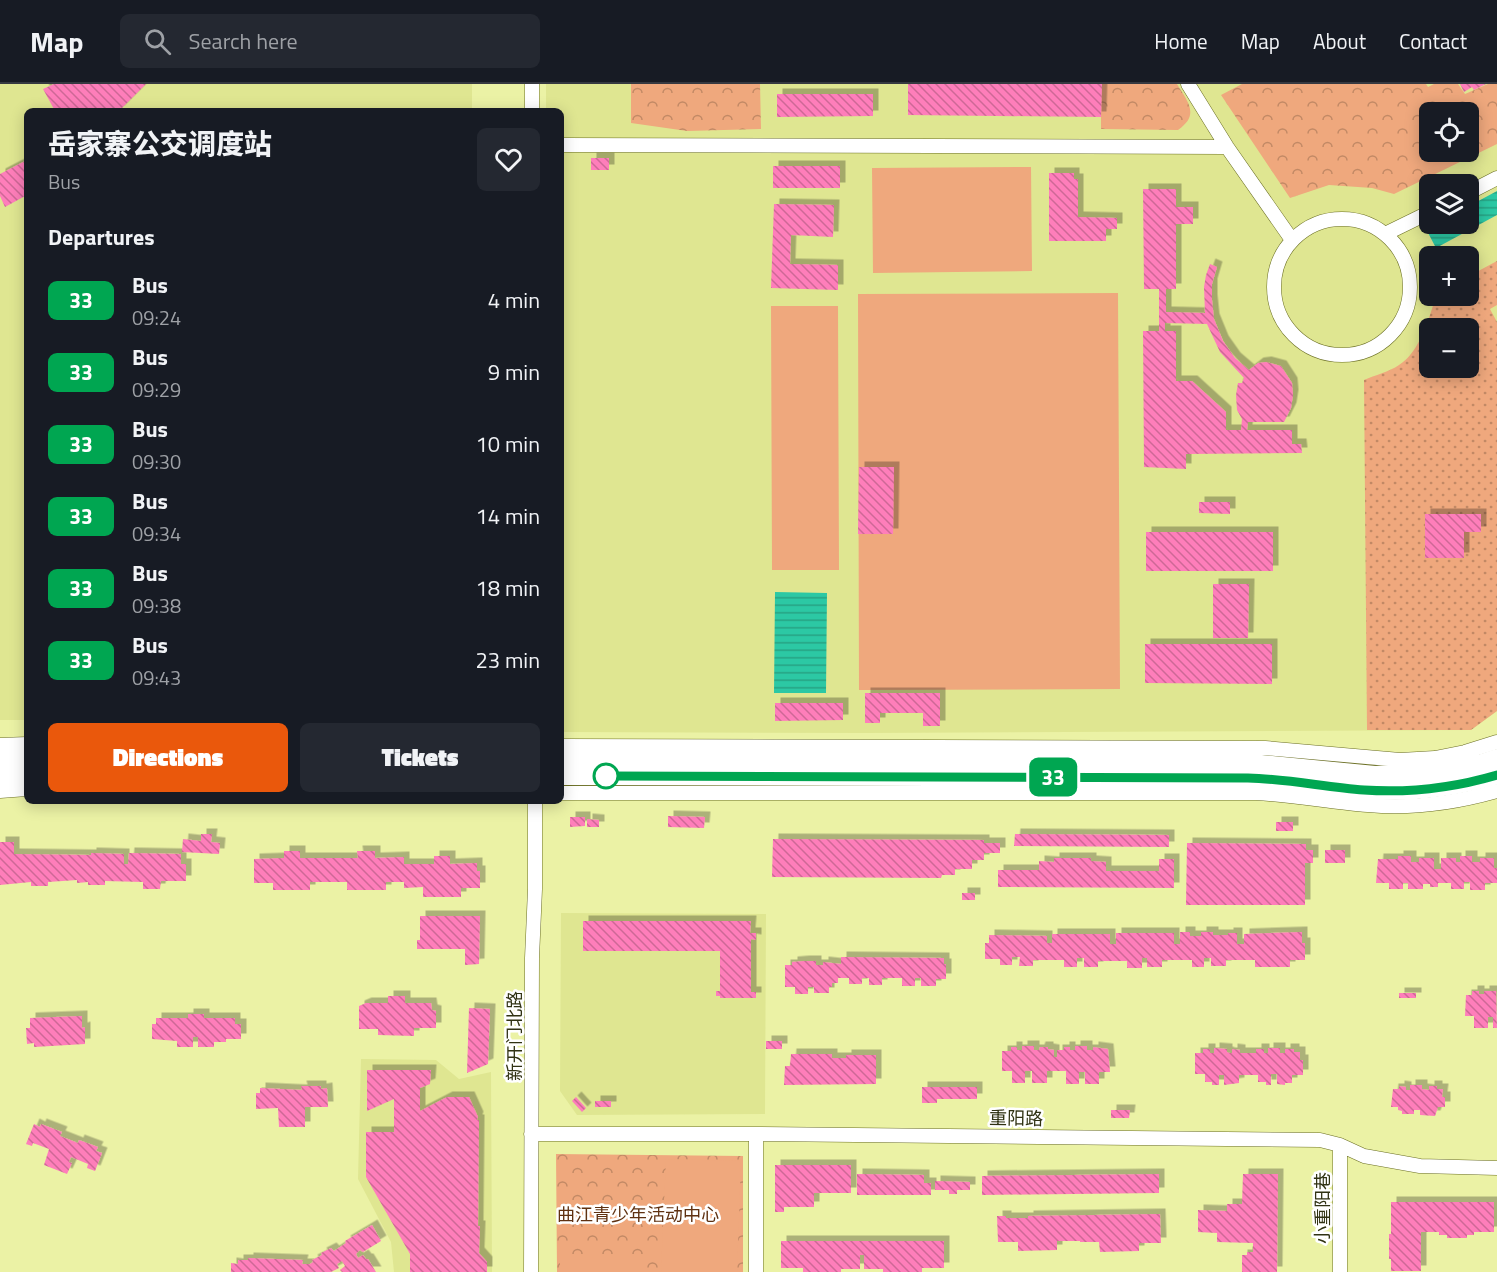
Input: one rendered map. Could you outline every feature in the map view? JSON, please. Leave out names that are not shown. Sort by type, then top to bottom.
[{"type":"main road","points":[[564,759],[1251,763],[1375,775],[1437,772],[1497,758]]},
{"type":"main road","points":[[0,759],[24,759]]},
{"type":"main road","points":[[0,775],[24,775]]},
{"type":"main road","points":[[564,776],[1248,778],[1392,791],[1448,787],[1497,775]]},
{"type":"street","points":[[532,84],[532,108]]},
{"type":"street","points":[[1188,84],[1227,147],[1292,240]]},
{"type":"street","points":[[564,145],[1227,147]]},
{"type":"street","points":[[1479,187],[1497,178]]},
{"type":"street","points":[[1385,234],[1419,217]]},
{"type":"street","points":[[1348,219],[1368,224],[1385,234],[1399,249],[1407,267],[1410,286],[1408,304],[1400,322],[1388,337],[1372,348],[1354,354],[1335,354],[1314,349],[1296,337],[1282,321],[1274,300],[1274,279],[1280,258],[1292,240],[1308,227],[1327,220],[1348,219]]},
{"type":"street","points":[[564,746],[1265,748],[1400,760],[1436,758],[1497,742]]},
{"type":"street","points":[[0,745],[24,744]]},
{"type":"street","points":[[0,791],[24,789]]},
{"type":"street","points":[[564,793],[1257,793],[1397,806],[1453,802],[1497,792]]},
{"type":"street","name":"新开门北路","points":[[531,1272],[535,804]]},
{"type":"street","name":"重阳路","points":[[531,1134],[1320,1140],[1340,1145],[1364,1156],[1420,1166],[1497,1168]]},
{"type":"street","points":[[756,1134],[756,1272]]},
{"type":"street","name":"小重阳巷","points":[[1340,1145],[1340,1272]]},
{"type":"shaded area","points":[[0,84],[472,84],[472,108],[24,108],[24,720],[0,720]]},
{"type":"shaded area","points":[[546,84],[1497,84],[1497,711],[1471,730],[564,732],[564,108],[546,108]]},
{"type":"shaded area","points":[[561,913],[766,914],[765,1114],[577,1115],[560,1091]]},
{"type":"shaded area","points":[[361,1059],[436,1060],[459,1079],[491,1072],[492,1272],[394,1272],[391,1242],[358,1179]]},
{"type":"green space","points":[[631,84],[760,84],[761,129],[687,131],[631,123]]},
{"type":"green space","points":[[1101,84],[1177,84],[1190,108],[1189,119],[1178,130],[1101,129]]},
{"type":"green space","points":[[1242,84],[1426,84],[1428,87],[1434,84],[1458,84],[1465,94],[1488,84],[1497,84],[1497,144],[1479,153],[1479,102],[1419,102],[1419,162],[1460,162],[1435,174],[1419,174],[1419,182],[1394,194],[1372,188],[1329,185],[1290,198],[1221,95]]},
{"type":"green space","points":[[1031,167],[1032,271],[873,273],[872,168]]},
{"type":"green space","points":[[1497,261],[1497,305],[1490,309],[1497,322],[1497,711],[1471,730],[1367,730],[1364,380],[1399,365],[1413,352],[1419,341],[1419,378],[1479,378],[1479,318],[1429,318],[1433,306],[1479,306],[1479,271]]},
{"type":"green space","points":[[1118,293],[1120,689],[859,690],[858,294]]},
{"type":"green space","points":[[771,306],[838,306],[839,570],[772,570]]},
{"type":"green space","name":"曲江青少年活动中心","points":[[556,1154],[743,1156],[743,1272],[557,1272]]},
{"type":"green space","points":[[666,1159],[741,1161],[737,1272],[661,1272]]},
{"type":"green space","points":[[560,1259],[633,1259],[633,1272],[560,1272]]},
{"type":"water","points":[[1497,191],[1497,215],[1479,225],[1479,201]]},
{"type":"water","points":[[1429,234],[1462,234],[1440,246],[1435,246]]},
{"type":"water","points":[[775,592],[827,593],[826,693],[774,693]]},
{"type":"building","points":[[54,84],[146,84],[122,108],[53,108],[43,89]]},
{"type":"building","points":[[908,84],[1102,84],[1101,117],[908,115]]},
{"type":"building","points":[[1460,84],[1486,84],[1474,90],[1472,87],[1464,92]]},
{"type":"building","points":[[777,94],[873,94],[873,116],[777,117]]},
{"type":"building","points":[[591,158],[609,158],[609,170],[591,170]]},
{"type":"building","points":[[24,162],[24,197],[5,207],[0,196],[0,174]]},
{"type":"building","points":[[773,166],[840,166],[840,188],[773,188]]},
{"type":"building","points":[[1049,173],[1074,173],[1074,179],[1078,179],[1078,217],[1117,218],[1117,229],[1106,229],[1106,241],[1049,241]]},
{"type":"building","points":[[1143,189],[1176,189],[1176,207],[1193,207],[1193,224],[1176,224],[1176,289],[1166,289],[1166,312],[1205,313],[1206,275],[1210,264],[1217,267],[1212,284],[1212,300],[1214,319],[1223,341],[1235,358],[1249,370],[1258,363],[1266,362],[1281,366],[1292,383],[1291,408],[1284,422],[1248,422],[1247,430],[1292,430],[1292,444],[1301,444],[1302,453],[1186,454],[1186,469],[1144,467],[1143,331],[1159,331],[1159,289],[1144,289]],"holes":[[[1165,323],[1207,324],[1220,352],[1244,378],[1242,383],[1238,383],[1236,395],[1237,410],[1242,419],[1241,430],[1226,430],[1226,412],[1192,381],[1176,381],[1176,331],[1165,331]]]},
{"type":"building","points":[[774,204],[834,205],[833,237],[791,235],[790,264],[838,265],[838,290],[771,288]]},
{"type":"building","points":[[859,467],[894,467],[893,534],[858,534]]},
{"type":"building","points":[[1199,502],[1230,502],[1230,514],[1199,513]]},
{"type":"building","points":[[1425,514],[1481,514],[1481,532],[1464,532],[1464,558],[1425,558]]},
{"type":"building","points":[[1146,532],[1273,532],[1273,571],[1146,571]]},
{"type":"building","points":[[1213,584],[1249,584],[1248,638],[1213,638]]},
{"type":"building","points":[[1145,644],[1272,644],[1272,684],[1145,683]]},
{"type":"building","points":[[865,693],[940,693],[940,726],[923,726],[923,713],[880,713],[880,723],[865,723]]},
{"type":"building","points":[[775,703],[843,703],[843,720],[775,721]]},
{"type":"building","points":[[668,816],[705,817],[704,828],[668,827]]},
{"type":"building","points":[[570,817],[585,817],[585,826],[570,827]]},
{"type":"building","points":[[587,819],[599,820],[599,827],[587,827]]},
{"type":"building","points":[[1276,822],[1293,822],[1293,831],[1276,831]]},
{"type":"building","points":[[201,834],[212,834],[211,842],[220,843],[219,854],[182,852],[183,839],[201,841]]},
{"type":"building","points":[[1015,834],[1169,835],[1169,847],[1014,846]]},
{"type":"building","points":[[773,839],[984,840],[984,843],[1000,843],[1000,853],[984,853],[984,860],[972,860],[972,869],[955,869],[955,875],[942,875],[941,878],[772,877]]},
{"type":"building","points":[[0,842],[14,842],[14,854],[124,854],[124,864],[128,864],[129,853],[181,854],[181,864],[186,864],[186,881],[161,881],[160,889],[143,889],[143,882],[105,881],[105,885],[88,885],[88,882],[77,883],[77,880],[48,882],[48,886],[31,886],[31,882],[0,885]]},
{"type":"building","points":[[1187,843],[1306,844],[1306,850],[1313,850],[1313,863],[1305,863],[1305,905],[1186,905]]},
{"type":"building","points":[[1325,850],[1345,850],[1345,863],[1325,863]]},
{"type":"building","points":[[284,851],[300,851],[300,858],[358,858],[357,851],[375,851],[375,858],[404,857],[404,864],[434,864],[434,856],[450,856],[450,864],[477,863],[477,871],[480,871],[480,888],[461,888],[461,897],[423,897],[423,887],[404,888],[404,882],[386,882],[386,890],[347,890],[347,882],[310,882],[310,890],[273,890],[273,883],[254,883],[254,859],[284,858]]},
{"type":"building","points":[[1398,856],[1411,856],[1411,862],[1419,862],[1419,858],[1434,858],[1434,869],[1441,869],[1441,858],[1456,858],[1456,862],[1460,862],[1460,856],[1472,856],[1472,862],[1480,862],[1480,858],[1494,858],[1497,883],[1485,883],[1485,890],[1470,890],[1470,882],[1464,882],[1464,889],[1451,889],[1451,883],[1438,883],[1438,887],[1423,884],[1423,889],[1408,889],[1408,883],[1403,883],[1403,889],[1389,889],[1389,883],[1376,883],[1378,859],[1398,859]]},
{"type":"building","points":[[1054,858],[1091,858],[1091,861],[1106,862],[1106,871],[1159,871],[1159,859],[1174,859],[1174,888],[998,887],[998,870],[1039,870],[1039,861],[1054,862]]},
{"type":"building","points":[[962,893],[975,893],[975,900],[962,900]]},
{"type":"building","points":[[420,916],[480,916],[479,964],[465,965],[465,949],[417,949],[417,940],[420,940]]},
{"type":"building","points":[[583,921],[751,921],[750,933],[756,933],[756,940],[751,939],[751,992],[756,992],[756,998],[716,996],[716,991],[720,991],[720,951],[583,951]]},
{"type":"building","points":[[1180,932],[1190,932],[1190,936],[1201,936],[1201,932],[1213,932],[1213,935],[1237,933],[1237,944],[1244,944],[1244,934],[1302,932],[1302,943],[1305,943],[1305,960],[1290,960],[1290,967],[1255,967],[1255,960],[1226,960],[1226,966],[1211,966],[1211,958],[1204,958],[1204,967],[1192,967],[1192,960],[1162,960],[1162,967],[1147,967],[1147,958],[1142,958],[1142,968],[1127,968],[1127,961],[1098,961],[1098,967],[1084,967],[1084,958],[1077,958],[1077,967],[1064,967],[1064,960],[1033,960],[1033,966],[1019,966],[1020,957],[1012,957],[1012,965],[1000,965],[1000,959],[985,959],[985,943],[989,943],[989,935],[1047,936],[1047,943],[1052,943],[1052,934],[1110,934],[1110,944],[1116,944],[1116,933],[1174,933],[1174,944],[1180,944]]},
{"type":"building","points":[[841,957],[944,958],[946,979],[936,979],[936,986],[921,986],[921,978],[915,978],[915,986],[902,986],[902,978],[882,978],[882,985],[869,985],[869,978],[862,978],[862,984],[849,984],[849,978],[838,978],[838,983],[832,983],[832,987],[829,987],[829,993],[814,993],[814,987],[808,987],[808,994],[795,994],[795,987],[785,987],[785,965],[804,961],[816,961],[816,965],[823,965],[823,962],[841,964]]},
{"type":"building","points":[[1472,991],[1484,994],[1484,991],[1496,991],[1497,1028],[1493,1028],[1493,1017],[1488,1017],[1488,1028],[1474,1028],[1474,1016],[1465,1016],[1466,995],[1472,995]]},
{"type":"building","points":[[1399,993],[1416,993],[1416,998],[1399,998]]},
{"type":"building","points":[[388,996],[405,996],[405,1003],[431,1003],[432,1010],[436,1011],[436,1028],[414,1028],[414,1036],[378,1035],[378,1029],[359,1029],[359,1006],[366,1003],[388,1003]]},
{"type":"building","points":[[469,1008],[490,1009],[488,1064],[467,1073]]},
{"type":"building","points":[[188,1014],[204,1014],[204,1018],[235,1018],[235,1024],[241,1024],[241,1039],[214,1042],[214,1047],[198,1047],[198,1037],[193,1037],[193,1047],[177,1047],[177,1041],[152,1039],[152,1024],[156,1024],[156,1018],[188,1018]]},
{"type":"building","points":[[82,1016],[82,1028],[85,1027],[85,1044],[34,1047],[34,1043],[27,1044],[26,1028],[30,1028],[30,1018]]},
{"type":"building","points":[[766,1041],[782,1041],[782,1049],[766,1049]]},
{"type":"building","points":[[1022,1046],[1034,1046],[1034,1050],[1048,1047],[1054,1050],[1054,1057],[1057,1057],[1057,1050],[1064,1050],[1064,1047],[1070,1047],[1070,1050],[1075,1050],[1075,1046],[1087,1046],[1087,1050],[1093,1050],[1093,1047],[1108,1049],[1110,1072],[1099,1072],[1099,1084],[1085,1084],[1085,1072],[1079,1072],[1079,1084],[1066,1084],[1066,1071],[1047,1071],[1047,1083],[1032,1083],[1032,1071],[1025,1071],[1025,1083],[1012,1083],[1012,1071],[1002,1071],[1002,1051],[1011,1051],[1011,1047],[1022,1050]]},
{"type":"building","points":[[1214,1048],[1227,1049],[1230,1053],[1232,1049],[1240,1050],[1240,1053],[1256,1053],[1256,1049],[1264,1049],[1264,1053],[1268,1053],[1268,1048],[1280,1048],[1280,1053],[1285,1053],[1285,1049],[1294,1049],[1294,1052],[1300,1052],[1300,1060],[1303,1060],[1303,1075],[1292,1075],[1292,1083],[1285,1083],[1285,1085],[1277,1084],[1277,1074],[1271,1074],[1271,1085],[1266,1085],[1266,1082],[1258,1082],[1258,1075],[1239,1075],[1239,1083],[1224,1085],[1224,1075],[1219,1075],[1219,1085],[1212,1085],[1212,1082],[1205,1082],[1205,1074],[1195,1074],[1195,1053],[1203,1053],[1203,1049],[1210,1049],[1210,1053],[1214,1053]]},
{"type":"building","points":[[791,1054],[832,1054],[832,1058],[846,1058],[846,1055],[876,1055],[876,1084],[784,1085],[785,1066],[790,1066]]},
{"type":"building","points":[[367,1070],[431,1070],[430,1084],[420,1088],[420,1111],[447,1097],[469,1097],[478,1117],[477,1120],[479,1120],[479,1253],[487,1262],[487,1272],[410,1272],[410,1254],[366,1177],[366,1132],[394,1132],[394,1099],[367,1111]]},
{"type":"building","points":[[1410,1085],[1422,1085],[1422,1089],[1429,1090],[1429,1086],[1443,1089],[1442,1097],[1445,1097],[1445,1107],[1438,1107],[1435,1116],[1420,1115],[1420,1110],[1414,1110],[1414,1114],[1402,1114],[1398,1107],[1391,1107],[1393,1089],[1399,1089],[1399,1086],[1410,1090]]},
{"type":"building","points":[[301,1086],[327,1088],[328,1107],[305,1107],[305,1127],[279,1127],[278,1108],[256,1109],[256,1093],[260,1093],[260,1088],[302,1090]]},
{"type":"building","points":[[922,1087],[977,1087],[977,1099],[937,1099],[937,1103],[922,1103]]},
{"type":"building","points":[[576,1097],[586,1108],[582,1112],[572,1101]]},
{"type":"building","points":[[595,1101],[611,1101],[611,1107],[595,1107]]},
{"type":"building","points":[[1111,1110],[1130,1110],[1129,1118],[1111,1118]]},
{"type":"building","points":[[34,1124],[40,1127],[41,1124],[62,1132],[60,1136],[78,1143],[79,1140],[98,1147],[96,1151],[102,1153],[95,1171],[87,1168],[88,1164],[71,1157],[69,1162],[72,1163],[67,1174],[44,1165],[49,1149],[33,1143],[32,1146],[26,1144]]},
{"type":"building","points":[[775,1165],[851,1165],[851,1193],[814,1193],[814,1207],[784,1207],[784,1212],[775,1212]]},
{"type":"building","points":[[857,1174],[924,1175],[924,1183],[931,1183],[931,1195],[857,1195]]},
{"type":"building","points":[[1159,1174],[1159,1193],[982,1195],[982,1176]]},
{"type":"building","points":[[1243,1174],[1278,1174],[1277,1272],[1242,1272],[1242,1255],[1253,1252],[1253,1243],[1217,1242],[1217,1233],[1198,1232],[1198,1210],[1227,1211],[1227,1204],[1242,1204]]},
{"type":"building","points":[[935,1181],[970,1182],[970,1190],[957,1190],[957,1194],[949,1194],[949,1190],[935,1190]]},
{"type":"building","points":[[1391,1202],[1494,1202],[1494,1232],[1474,1232],[1474,1235],[1467,1235],[1467,1238],[1447,1238],[1447,1235],[1439,1235],[1439,1232],[1421,1232],[1421,1271],[1391,1271],[1389,1234],[1391,1234]]},
{"type":"building","points":[[1160,1214],[1161,1243],[1139,1243],[1139,1251],[1100,1252],[1099,1242],[1057,1241],[1057,1250],[1018,1251],[1018,1242],[998,1242],[997,1216],[1028,1218],[1028,1216]]},
{"type":"building","points":[[372,1225],[381,1241],[356,1254],[358,1258],[363,1255],[368,1259],[376,1272],[342,1272],[340,1270],[345,1266],[342,1261],[337,1264],[339,1268],[331,1272],[231,1272],[231,1263],[238,1264],[238,1260],[248,1260],[248,1258],[303,1260],[302,1264],[310,1264],[312,1260],[322,1255],[321,1253],[331,1248],[334,1251],[346,1243],[345,1241]]},
{"type":"building","points":[[781,1241],[944,1241],[944,1268],[922,1268],[922,1272],[883,1272],[883,1269],[864,1269],[864,1255],[860,1255],[860,1269],[841,1269],[841,1272],[803,1272],[803,1268],[781,1268]]},
{"type":"bus line","name":"33","points":[[606,776],[1248,778],[1392,791],[1448,787],[1497,775]]}]
